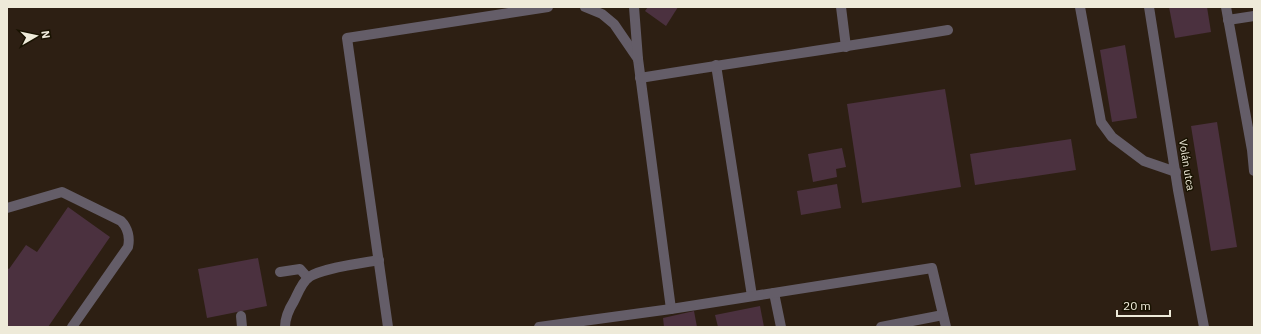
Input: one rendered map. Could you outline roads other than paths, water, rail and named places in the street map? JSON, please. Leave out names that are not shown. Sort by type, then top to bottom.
[{"type":"street","points":[[388,327],[347,38],[548,7]]},
{"type":"street","points":[[586,7],[602,14],[614,24],[638,59]]},
{"type":"street","points":[[634,7],[640,78],[671,309]]},
{"type":"street","points":[[841,7],[846,47]]},
{"type":"street","points":[[1080,7],[1101,122],[1112,137],[1144,161],[1176,172]]},
{"type":"street","name":"Volán utca","points":[[1149,7],[1176,172],[1204,327]]},
{"type":"street","points":[[1226,7],[1253,150],[1254,170]]},
{"type":"street","points":[[1228,20],[1254,16]]},
{"type":"street","points":[[640,78],[948,30]]},
{"type":"street","points":[[716,65],[752,296]]},
{"type":"street","points":[[7,208],[62,192],[121,221],[126,226],[130,242],[128,247],[72,327]]},
{"type":"street","points":[[284,327],[291,305],[308,278],[318,273],[379,260]]},
{"type":"street","points":[[539,327],[671,309],[932,268],[946,327]]},
{"type":"street","points":[[280,272],[300,269],[308,278]]},
{"type":"street","points":[[774,293],[781,327]]},
{"type":"street","points":[[881,327],[943,315]]},
{"type":"street","points":[[241,316],[242,327]]}]
